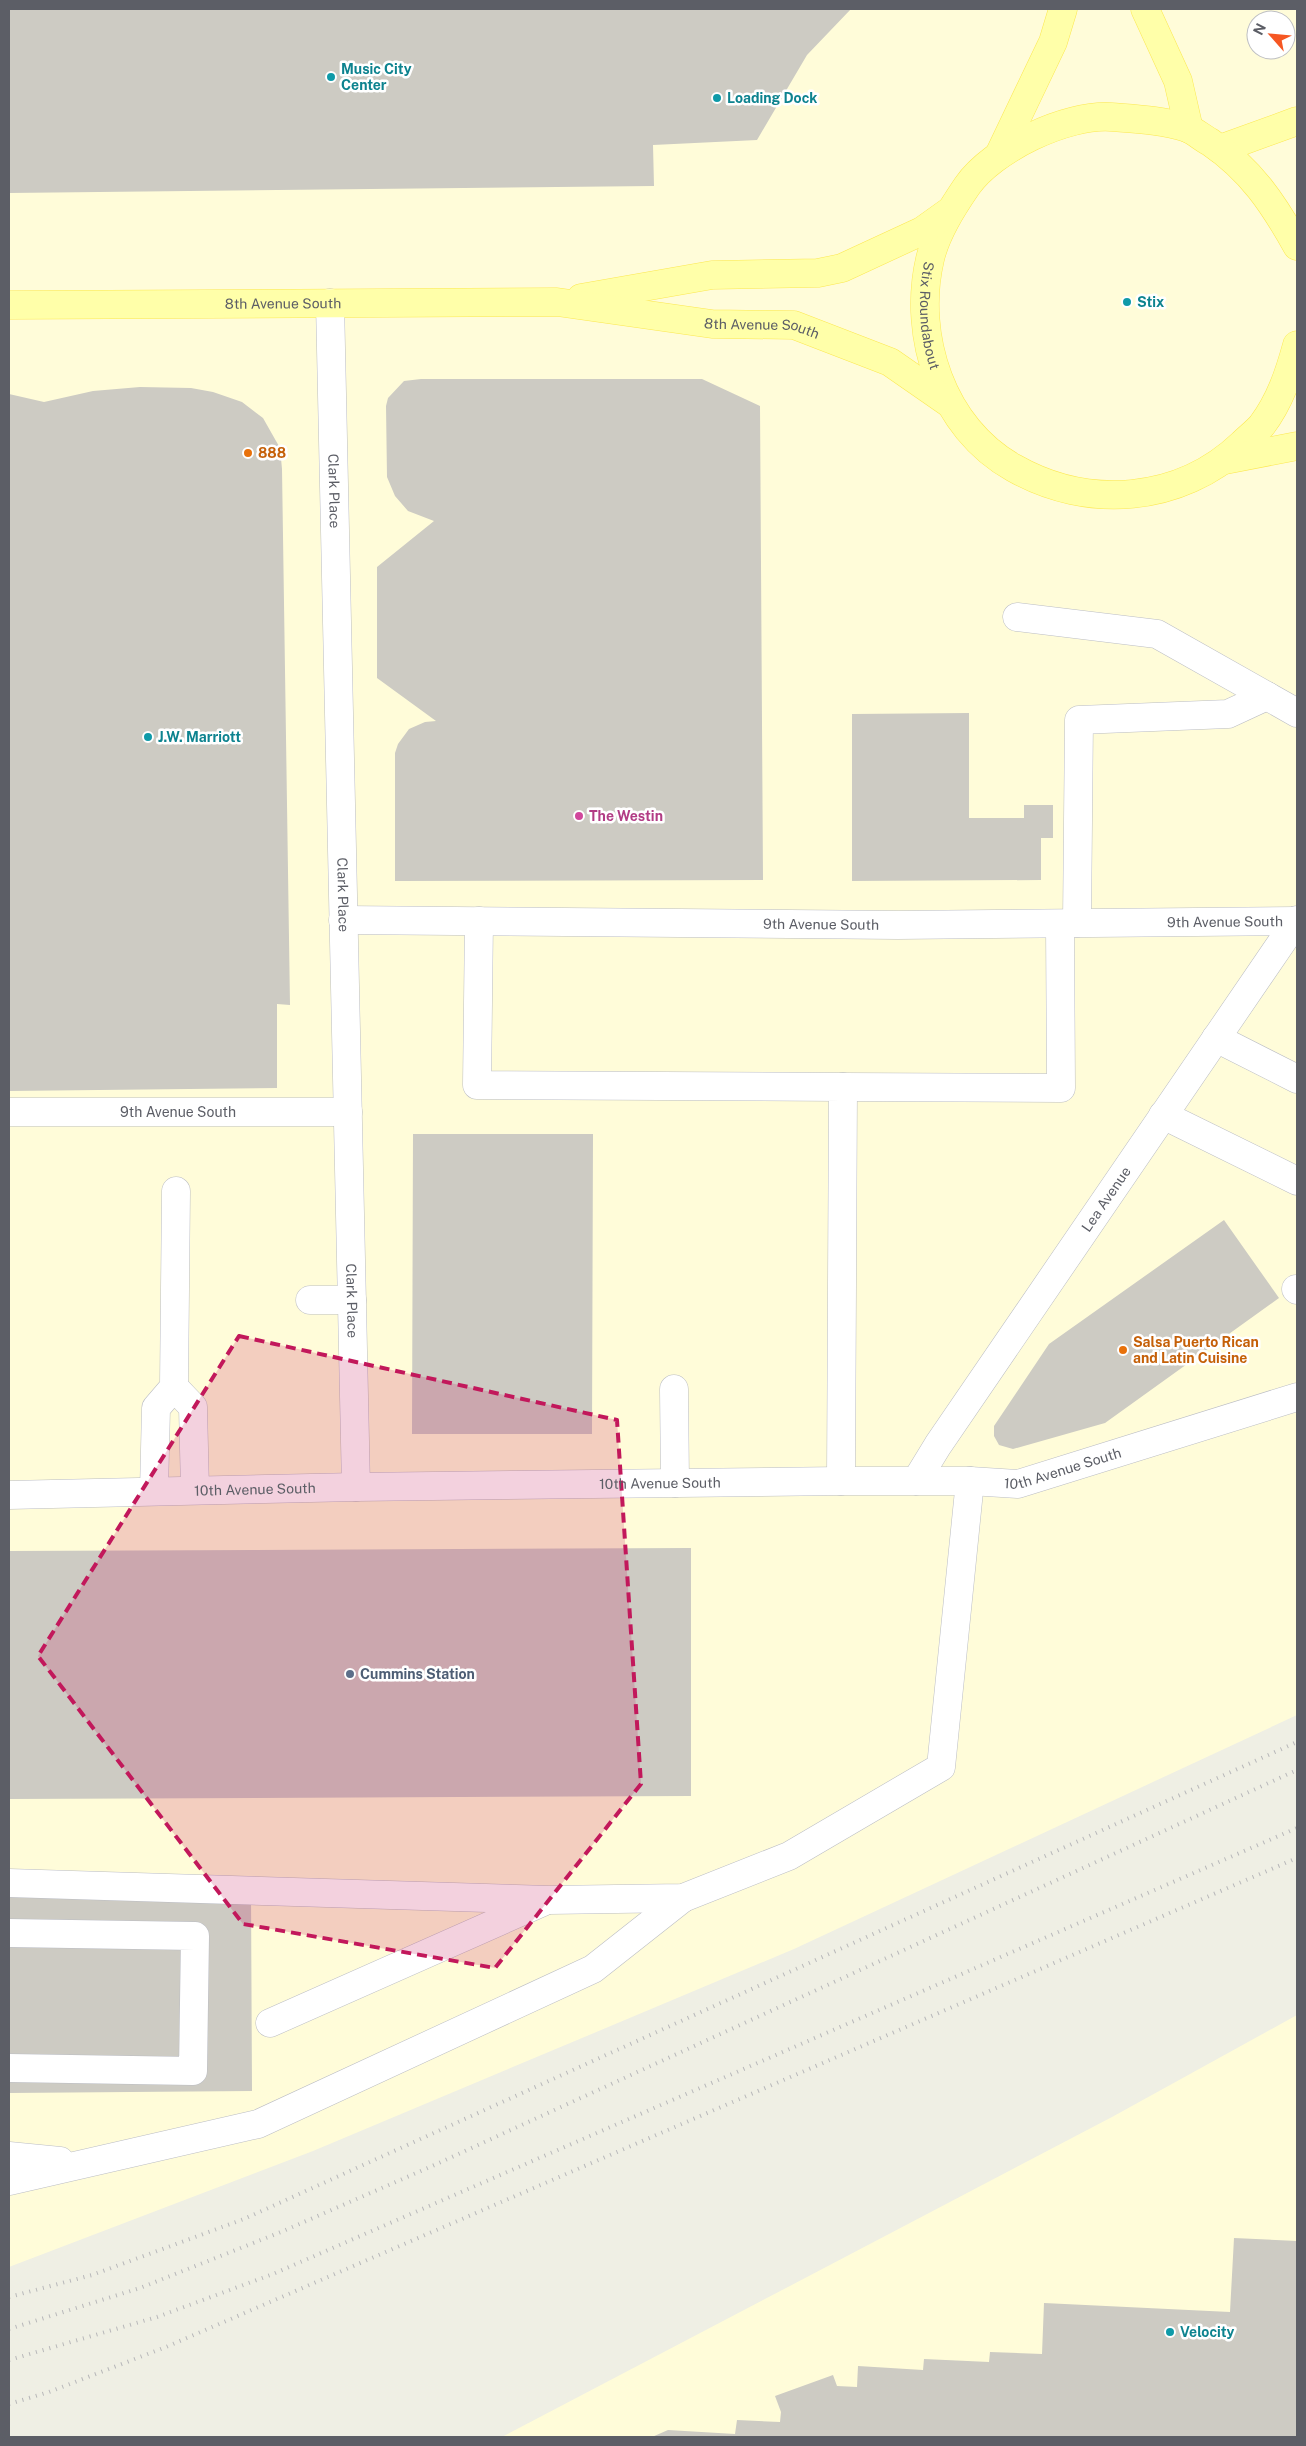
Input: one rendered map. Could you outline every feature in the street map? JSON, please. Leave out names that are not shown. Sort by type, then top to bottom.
[{"type":"main road","points":[[1000,155],[1053,42],[1063,9]]},
{"type":"main road","points":[[1145,9],[1178,81],[1189,129]]},
{"type":"main road","name":"Stix Roundabout","points":[[1297,246],[1271,200],[1242,166],[1220,149],[1189,129],[1156,121],[1101,116],[1048,128],[1000,155],[972,180],[950,211],[930,257],[924,307],[930,357],[950,404],[977,439],[1012,468],[1062,488],[1097,496],[1142,494],[1185,482],[1224,460],[1261,425],[1287,382],[1297,345]]},
{"type":"main road","points":[[1220,149],[1297,121]]},
{"type":"main road","name":"8th Avenue South","points":[[556,302],[712,275],[818,273],[842,268],[922,231],[950,211]]},
{"type":"main road","name":"8th Avenue South","points":[[9,305],[556,302],[712,324],[794,325],[890,362],[950,404]]},
{"type":"main road","points":[[1224,460],[1297,446]]},
{"type":"street","name":"Clark Place","points":[[330,303],[356,1487]]},
{"type":"street","points":[[1016,617],[1157,634],[1297,712]]},
{"type":"street","points":[[479,921],[477,1085],[1061,1088],[1079,720],[1228,714],[1267,696]]},
{"type":"street","name":"9th Avenue South","points":[[343,920],[898,925],[1297,921]]},
{"type":"street","name":"Lea Avenue","points":[[916,1480],[938,1445],[1297,921]]},
{"type":"street","points":[[1216,1038],[1297,1078]]},
{"type":"street","points":[[841,1481],[844,1087]]},
{"type":"street","name":"9th Avenue South","points":[[9,1112],[348,1112]]},
{"type":"street","points":[[1163,1115],[1297,1181]]},
{"type":"street","points":[[154,1491],[156,1408],[174,1387],[176,1191]]},
{"type":"street","points":[[310,1300],[352,1300]]},
{"type":"street","points":[[174,1387],[193,1407],[195,1490]]},
{"type":"street","points":[[674,1389],[675,1483]]},
{"type":"street","name":"10th Avenue South","points":[[9,1494],[356,1487],[916,1480],[1018,1484],[1297,1397]]},
{"type":"street","points":[[9,2181],[258,2124],[593,1969],[683,1898],[789,1856],[941,1767],[970,1481]]},
{"type":"street","points":[[9,1883],[549,1900],[683,1898]]},
{"type":"street","points":[[270,2023],[549,1900]]},
{"type":"street","points":[[9,1933],[195,1936],[193,2071],[9,2068]]},
{"type":"street","points":[[9,2156],[84,2164]]},
{"type":"highlighted area","points":[[239,1336],[617,1420],[641,1784],[495,1968],[243,1924],[38,1656]]},
{"type":"shaded area","points":[[9,9],[1297,9],[1297,1715],[794,1949],[313,2151],[9,2267]]},
{"type":"shaded area","points":[[1297,2015],[1297,2437],[502,2437],[1112,2117]]},
{"type":"building","name":"Music City Center","points":[[9,9],[851,9],[807,55],[757,140],[653,145],[654,186],[9,193]]},
{"type":"building","points":[[421,379],[702,379],[760,406],[763,880],[395,881],[395,753],[398,744],[409,729],[425,722],[436,721],[377,678],[377,567],[434,521],[408,511],[395,496],[387,477],[386,406],[388,398],[404,381]]},
{"type":"building","name":"J.W. Marriott","points":[[140,387],[191,388],[213,392],[242,402],[263,418],[280,448],[282,469],[290,1005],[277,1004],[277,1088],[9,1091],[9,394],[44,402],[93,391]]},
{"type":"building","points":[[969,713],[969,818],[1024,818],[1024,805],[1053,805],[1053,838],[1041,838],[1041,880],[852,881],[852,714]]},
{"type":"building","points":[[413,1134],[593,1134],[592,1434],[412,1434]]},
{"type":"building","points":[[1224,1220],[1279,1298],[1105,1423],[1013,1449],[999,1445],[994,1436],[994,1426],[1049,1344]]},
{"type":"building","name":"Cummins Station","points":[[691,1548],[691,1796],[9,1799],[9,1551]]},
{"type":"building","points":[[251,1893],[252,2091],[9,2093],[9,1895]]},
{"type":"building","name":"Velocity","points":[[1234,2238],[1297,2241],[1297,2437],[652,2437],[668,2430],[735,2434],[737,2420],[780,2422],[781,2412],[775,2396],[833,2375],[837,2386],[857,2387],[858,2366],[923,2370],[924,2359],[989,2362],[990,2352],[1042,2354],[1044,2303],[1230,2312]]},
{"type":"railway","points":[[9,2297],[92,2275],[244,2219],[1297,1742]]},
{"type":"railway","points":[[9,2329],[140,2288],[281,2232],[430,2167],[1297,1770]]},
{"type":"railway","points":[[9,2360],[157,2317],[273,2274],[1297,1828]]},
{"type":"railway","points":[[9,2404],[49,2392],[166,2347],[1297,1858]]},
{"type":"place","name":"Music City Center","points":[[331,77]]},
{"type":"place","name":"Loading Dock","points":[[717,98]]},
{"type":"place","name":"Stix","points":[[1127,302]]},
{"type":"place","name":"888","points":[[248,453]]},
{"type":"place","name":"J.W. Marriott","points":[[148,737]]},
{"type":"place","name":"The Westin","points":[[579,816]]},
{"type":"place","name":"Salsa Puerto Rican and Latin Cuisine","points":[[1123,1350]]},
{"type":"place","name":"Cummins Station","points":[[350,1674]]},
{"type":"place","name":"Velocity","points":[[1170,2332]]}]
